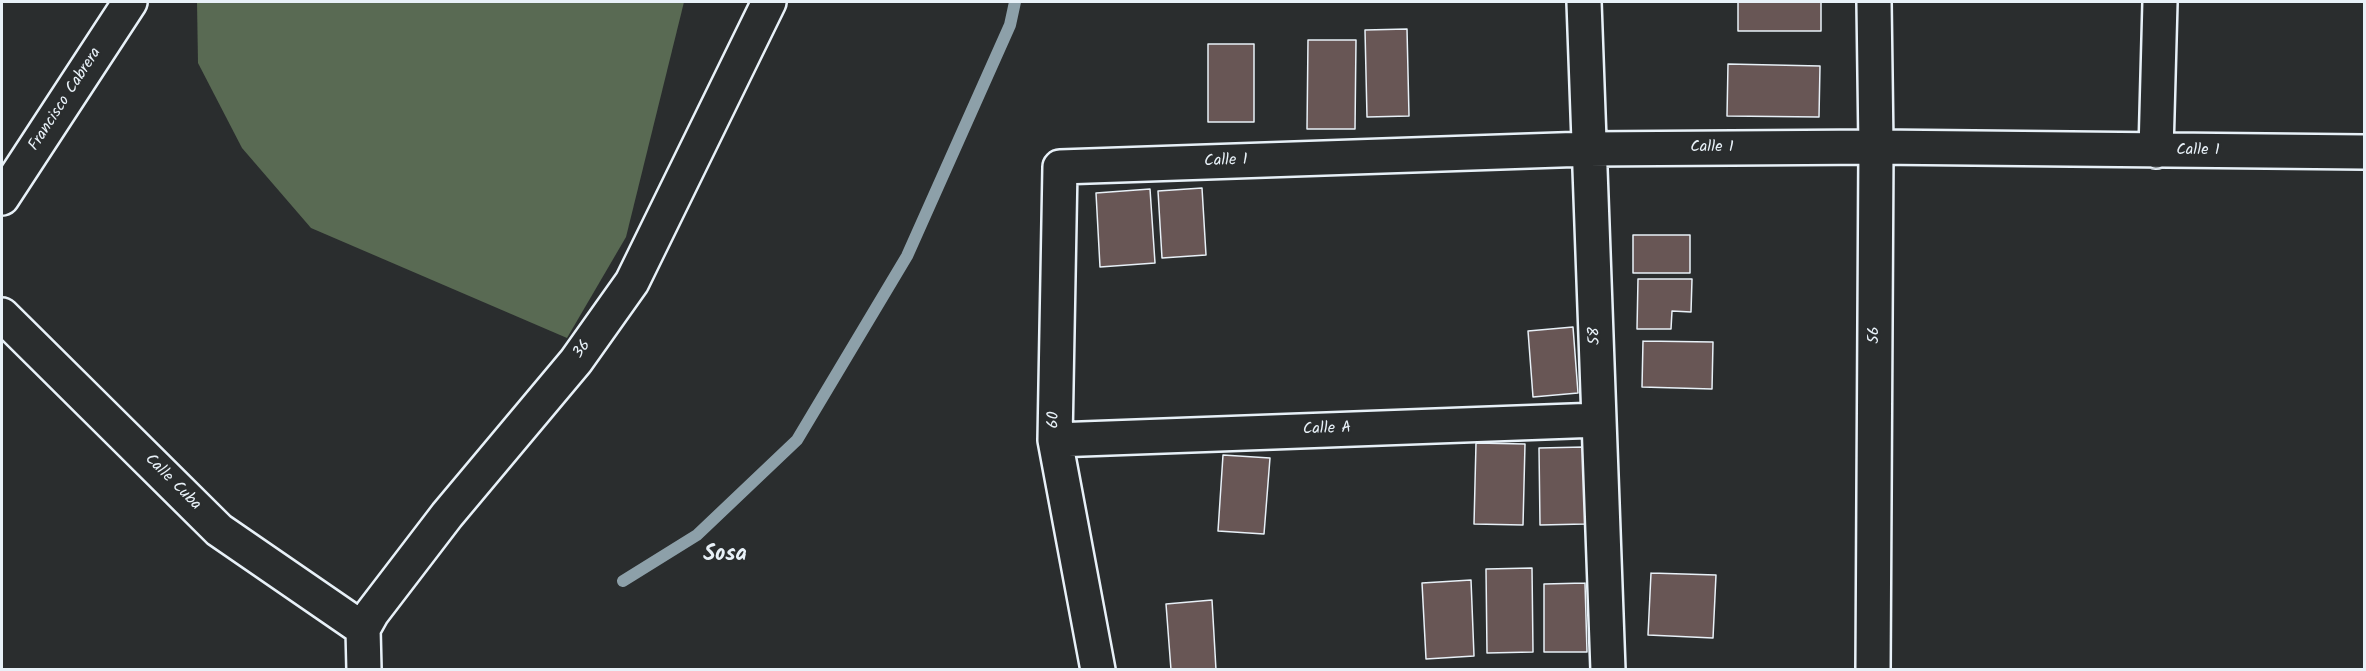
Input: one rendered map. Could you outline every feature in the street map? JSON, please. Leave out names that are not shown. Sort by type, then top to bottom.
[{"type":"street","name":"Francisco Cabrera","points":[[2,198],[130,2]]},
{"type":"street","name":"36","points":[[363,628],[447,515],[576,361],[632,282],[769,2]]},
{"type":"street","name":"58","points":[[1584,2],[1608,669]]},
{"type":"street","name":"56","points":[[1873,669],[1876,147],[1874,2]]},
{"type":"street","points":[[2156,151],[2160,2]]},
{"type":"street","name":"Calle 1","points":[[1060,167],[1588,148],[1876,147],[2364,152]]},
{"type":"street","name":"60","points":[[1060,167],[1055,440],[1098,669]]},
{"type":"street","name":"Calle Cuba","points":[[2,315],[219,530],[363,628]]},
{"type":"street","name":"Calle A","points":[[1055,440],[1599,420]]},
{"type":"street","points":[[363,628],[364,669]]},
{"type":"green space","points":[[197,2],[684,2],[626,237],[567,338],[311,228],[242,148],[198,63]]},
{"type":"building","points":[[1738,2],[1821,2],[1821,31],[1738,31]]},
{"type":"building","points":[[1407,29],[1409,116],[1367,117],[1365,30]]},
{"type":"building","points":[[1308,40],[1356,40],[1355,129],[1307,129]]},
{"type":"building","points":[[1208,44],[1254,44],[1254,122],[1208,122]]},
{"type":"building","points":[[1728,64],[1820,66],[1819,117],[1727,116]]},
{"type":"building","points":[[1202,188],[1206,255],[1162,258],[1158,191]]},
{"type":"building","points":[[1150,189],[1155,263],[1100,267],[1096,193]]},
{"type":"building","points":[[1633,235],[1690,235],[1690,273],[1633,273]]},
{"type":"building","points":[[1638,279],[1692,279],[1691,312],[1672,311],[1671,329],[1637,329]]},
{"type":"building","points":[[1573,327],[1578,393],[1533,397],[1528,331]]},
{"type":"building","points":[[1643,341],[1713,342],[1712,389],[1642,387]]},
{"type":"building","points":[[1476,443],[1525,444],[1523,525],[1474,524]]},
{"type":"building","points":[[1584,447],[1585,524],[1540,525],[1539,448]]},
{"type":"building","points":[[1223,455],[1270,458],[1264,534],[1218,531]]},
{"type":"building","points":[[1532,568],[1533,652],[1487,653],[1486,569]]},
{"type":"building","points":[[1651,573],[1716,575],[1713,638],[1648,635]]},
{"type":"building","points":[[1471,580],[1474,656],[1426,659],[1422,583]]},
{"type":"building","points":[[1585,583],[1587,652],[1544,652],[1544,584]]},
{"type":"building","points":[[1212,600],[1216,670],[1171,670],[1166,604]]},
{"type":"waterway","points":[[623,581],[697,535],[797,440],[907,256],[1010,25],[1015,2]]},
{"type":"district","name":"Sosa","points":[[725,556]]}]
